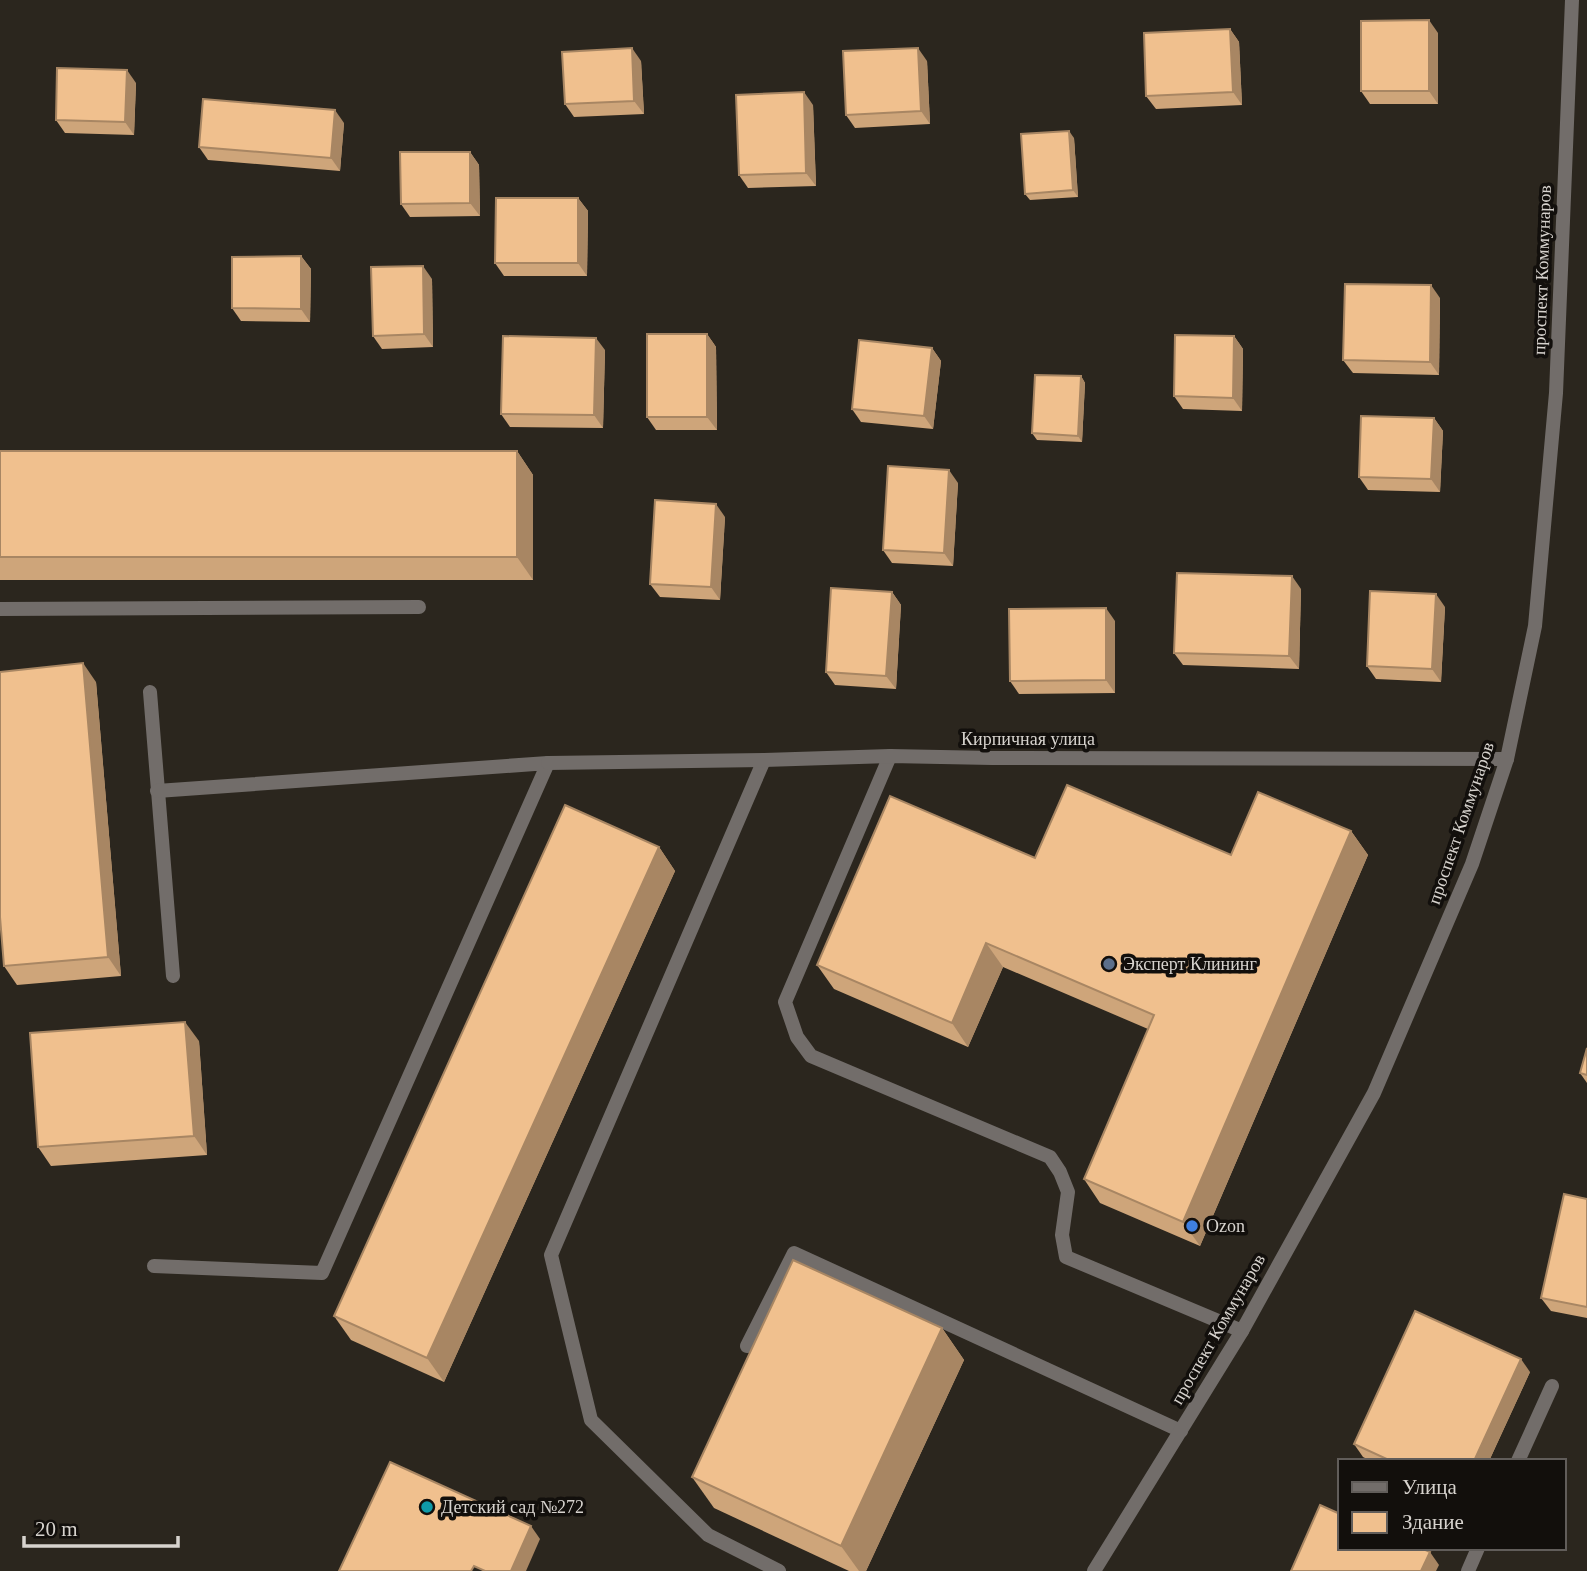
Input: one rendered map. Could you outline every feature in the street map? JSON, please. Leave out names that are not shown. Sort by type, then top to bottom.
[{"type":"street","name":"проспект Коммунаров","points":[[1094,1571],[1242,1331],[1374,1093],[1472,864],[1507,759],[1535,626],[1556,393],[1572,0]]},
{"type":"street","points":[[0,609],[419,607]]},
{"type":"street","points":[[150,692],[173,976]]},
{"type":"street","name":"Кирпичная улица","points":[[157,790],[548,763],[890,756],[1507,759]]},
{"type":"street","points":[[890,756],[785,1002],[797,1037],[811,1056],[1050,1157],[1068,1192],[1062,1235],[1066,1257],[1242,1331]]},
{"type":"street","points":[[764,760],[551,1255],[591,1420],[708,1535],[779,1571]]},
{"type":"street","points":[[154,1266],[322,1273],[548,763]]},
{"type":"street","points":[[747,1346],[794,1253],[1181,1431]]},
{"type":"street","points":[[1519,1459],[1552,1386]]},
{"type":"street","points":[[1468,1571],[1477,1550]]},
{"type":"building","points":[[1429,20],[1429,91],[1361,91],[1361,21]]},
{"type":"building","points":[[1230,29],[1233,92],[1146,96],[1144,33]]},
{"type":"building","points":[[632,48],[634,101],[565,104],[562,52]]},
{"type":"building","points":[[918,48],[921,111],[846,115],[843,51]]},
{"type":"building","points":[[57,68],[127,70],[125,122],[56,120]]},
{"type":"building","points":[[804,92],[806,173],[739,175],[736,95]]},
{"type":"building","points":[[203,99],[335,110],[331,158],[199,147]]},
{"type":"building","points":[[1069,131],[1073,190],[1025,194],[1021,134]]},
{"type":"building","points":[[400,152],[470,152],[470,203],[401,204]]},
{"type":"building","points":[[496,198],[578,198],[578,263],[495,263]]},
{"type":"building","points":[[301,256],[301,309],[232,308],[232,257]]},
{"type":"building","points":[[423,266],[424,334],[373,336],[371,267]]},
{"type":"building","points":[[1345,284],[1431,285],[1430,362],[1343,360]]},
{"type":"building","points":[[647,334],[707,334],[707,417],[647,417]]},
{"type":"building","points":[[1175,335],[1234,336],[1233,398],[1174,396]]},
{"type":"building","points":[[503,336],[596,338],[594,415],[501,414]]},
{"type":"building","points":[[859,340],[932,348],[924,416],[852,409]]},
{"type":"building","points":[[1035,375],[1081,376],[1078,436],[1032,433]]},
{"type":"building","points":[[1361,416],[1434,418],[1431,479],[1359,477]]},
{"type":"building","points":[[0,451],[517,451],[517,557],[0,557]]},
{"type":"building","points":[[888,466],[949,470],[944,553],[883,550]]},
{"type":"building","points":[[655,500],[716,504],[711,587],[650,584]]},
{"type":"building","points":[[1177,573],[1292,576],[1289,656],[1174,653]]},
{"type":"building","points":[[831,588],[892,592],[886,676],[826,672]]},
{"type":"building","points":[[1370,591],[1436,594],[1432,669],[1367,666]]},
{"type":"building","points":[[1106,608],[1106,680],[1010,681],[1009,609]]},
{"type":"building","points":[[83,663],[108,957],[4,966],[0,917],[0,672]]},
{"type":"building","points":[[1067,785],[1231,855],[1258,792],[1351,831],[1183,1222],[1084,1179],[1154,1015],[986,943],[952,1023],[817,965],[890,796],[1035,858]]},
{"type":"building","points":[[565,805],[659,847],[427,1358],[334,1316]]},
{"type":"building","points":[[185,1022],[194,1136],[38,1147],[30,1033]]},
{"type":"building","points":[[1587,1048],[1587,1075],[1580,1073]]},
{"type":"building","points":[[1564,1194],[1587,1199],[1587,1307],[1541,1298]]},
{"type":"building","points":[[793,1260],[942,1328],[841,1546],[692,1477]]},
{"type":"building","points":[[1415,1311],[1521,1359],[1475,1459],[1387,1459],[1354,1444]]},
{"type":"building","name":"Детский сад №272","points":[[390,1462],[531,1526],[511,1571],[485,1571],[474,1566],[471,1571],[339,1571]]},
{"type":"building","points":[[1320,1505],[1338,1513],[1338,1550],[1430,1552],[1421,1571],[1291,1571]]},
{"type":"place","name":"Эксперт Клининг","points":[[1109,964]]},
{"type":"place","name":"Ozon","points":[[1192,1226]]},
{"type":"place","name":"Детский сад №272","points":[[427,1507]]}]
